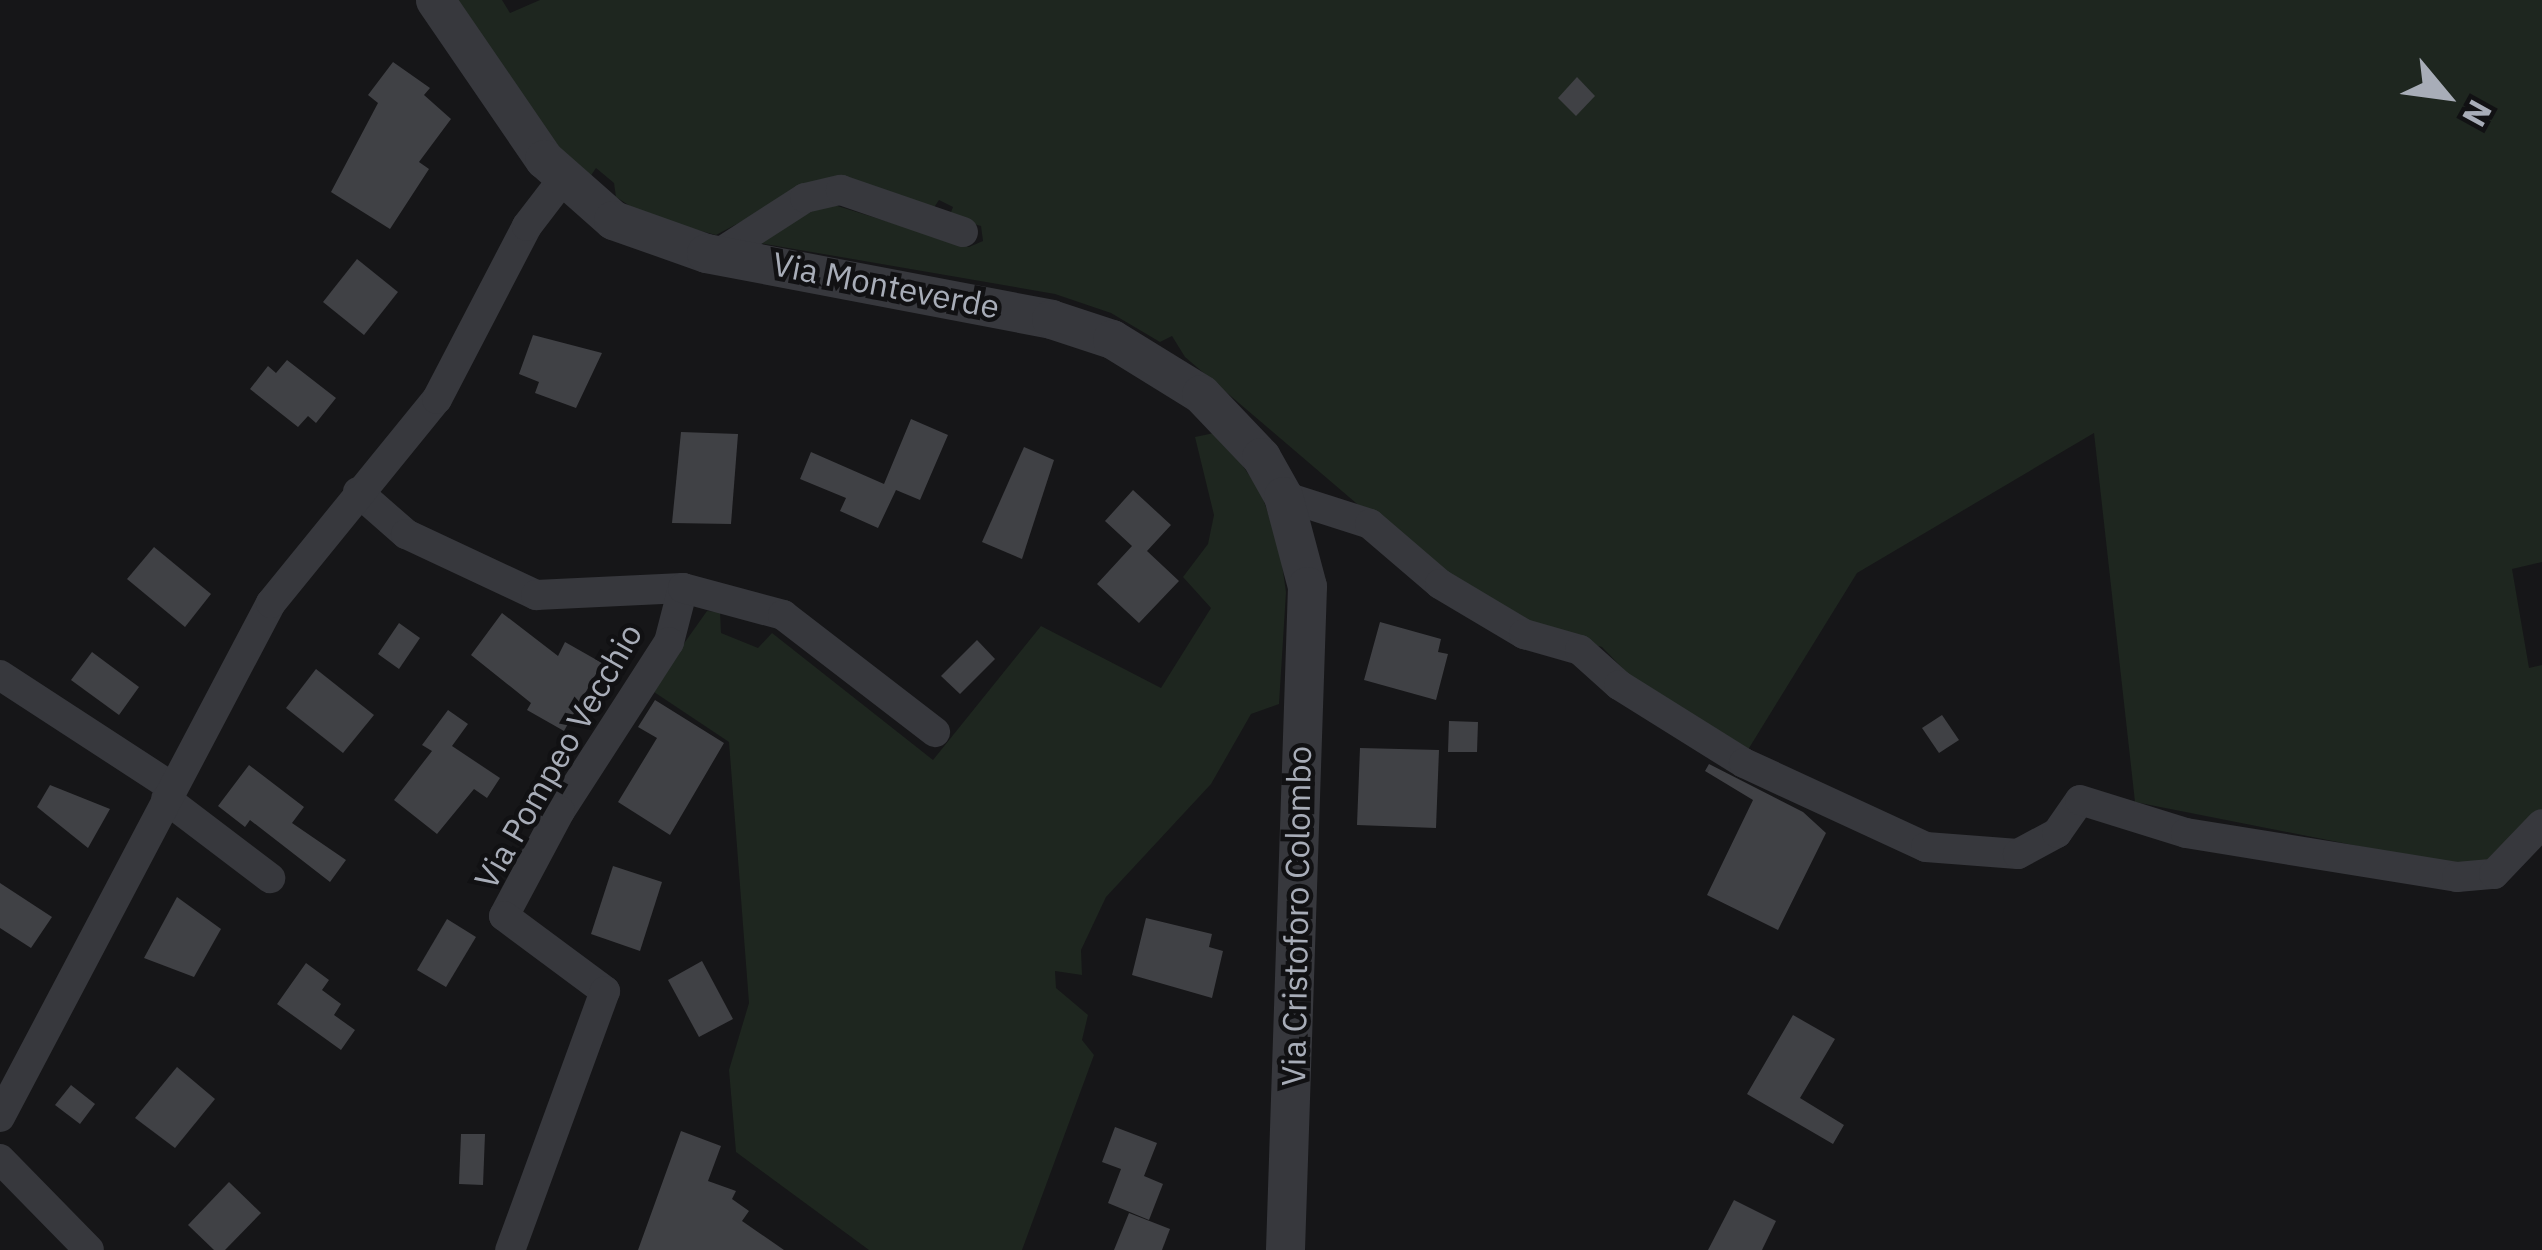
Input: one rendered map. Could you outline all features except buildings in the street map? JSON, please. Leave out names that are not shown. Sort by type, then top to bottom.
[{"type":"street","points":[[1,1113],[271,602],[437,399],[554,169],[435,0]]},
{"type":"street","name":"Via Monteverde","points":[[554,169],[650,239],[1052,319],[1112,339],[1201,394],[1261,457],[1283,496]]},
{"type":"street","points":[[721,252],[805,198],[841,190],[964,232]]},
{"type":"street","name":"Via Pompeo Vecchio","points":[[358,492],[406,534],[536,595],[683,588],[669,642],[560,811],[504,916],[604,991],[510,1250]]},
{"type":"street","points":[[1283,496],[1370,524],[1440,584],[1524,634],[1580,650],[1618,686],[1744,763],[1926,847],[2018,854],[2057,833],[2080,800],[2186,833],[2457,878],[2494,874],[2542,824]]},
{"type":"street","name":"Via Cristoforo Colombo","points":[[1283,496],[1306,586],[1285,1250]]},
{"type":"street","points":[[683,588],[783,615],[935,732]]},
{"type":"street","points":[[0,675],[169,793],[269,878]]},
{"type":"street","points":[[0,1159],[89,1250]]},
{"type":"shaded area","points":[[452,0],[502,0],[510,13],[540,0],[2542,0],[2542,562],[2512,569],[2529,668],[2542,665],[2542,811],[2493,858],[2459,866],[2135,802],[2094,433],[1857,573],[1746,753],[1630,676],[1602,647],[1531,627],[1404,544],[1185,357],[1172,336],[1160,342],[1111,313],[1055,294],[754,242],[828,203],[969,247],[983,241],[981,226],[949,217],[953,207],[939,200],[933,209],[816,182],[716,235],[647,217],[616,197],[614,183],[596,168],[590,177],[556,145]]},
{"type":"shaded area","points":[[1219,432],[1261,492],[1280,550],[1286,592],[1279,704],[1251,714],[1211,784],[1106,897],[1081,950],[1082,975],[1055,971],[1056,988],[1088,1015],[1082,1040],[1094,1055],[1022,1250],[869,1250],[736,1152],[729,1070],[749,1003],[729,742],[651,690],[707,611],[720,612],[721,633],[758,648],[772,633],[933,760],[1041,626],[1161,688],[1211,608],[1183,577],[1208,544],[1214,515],[1195,437]]}]
